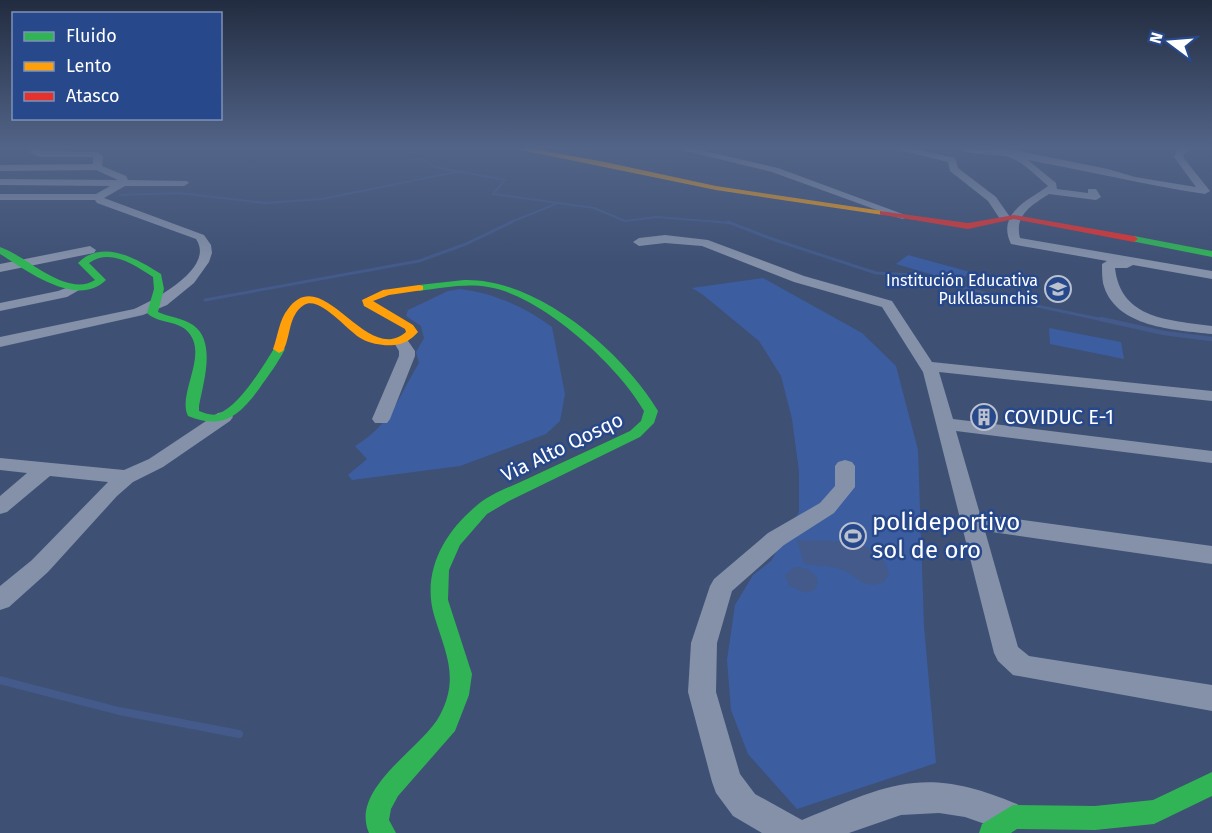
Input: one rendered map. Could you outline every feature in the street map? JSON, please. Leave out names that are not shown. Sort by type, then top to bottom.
[{"type":"street","points":[[0,197],[98,197],[117,186]]},
{"type":"street","points":[[706,186],[968,226],[978,226],[1009,217],[1053,186]]},
{"type":"street","points":[[819,186],[903,216]]},
{"type":"street","points":[[975,186],[992,199],[1009,217],[1013,238],[1019,243],[1212,275]]},
{"type":"street","points":[[1047,191],[1096,197],[1092,190]]},
{"type":"street","points":[[0,342],[138,312],[153,306],[175,292],[205,261],[208,250],[205,241],[101,201],[98,197]]},
{"type":"street","points":[[1009,217],[1212,254]]},
{"type":"street","points":[[639,242],[665,239],[704,243],[790,276],[887,304],[928,366],[946,424],[1007,653],[1022,667],[1212,698]]},
{"type":"street","points":[[0,250],[74,289]]},
{"type":"street","points":[[0,268],[90,250]]},
{"type":"street","points":[[0,307],[91,287],[101,280],[86,267],[83,263],[85,260],[101,254],[117,255],[158,276],[159,289],[152,313],[157,317],[189,326],[197,332],[201,342],[194,413],[208,419],[224,417]]},
{"type":"street","points":[[1146,265],[1108,264],[1116,297],[1129,310],[1138,317],[1212,330]]},
{"type":"street","name":"Via Alto Qosqo","points":[[384,833],[378,824],[379,806],[390,788],[447,724],[459,695],[462,674],[439,600],[440,570],[453,542],[481,510],[574,461],[635,434],[647,423],[651,411],[646,399],[577,329],[545,307],[498,286],[477,282],[387,292],[370,297],[367,300],[368,304],[409,327],[412,332],[401,341]]},
{"type":"street","points":[[0,299],[39,291]]},
{"type":"street","points":[[0,600],[40,566],[126,477],[156,463],[235,411],[279,350],[292,309],[304,301],[314,300],[329,304],[355,332],[368,338],[379,342],[401,341],[407,351],[407,356],[381,419]]},
{"type":"street","points":[[928,366],[1212,396]]},
{"type":"street","points":[[946,424],[1212,457]]},
{"type":"street","points":[[0,464],[126,477]]},
{"type":"street","points":[[793,833],[744,806],[727,782],[702,692],[704,644],[722,586],[776,539],[827,508],[845,488],[845,466]]},
{"type":"street","points":[[0,507],[45,469]]},
{"type":"street","points":[[972,521],[1212,555]]},
{"type":"street","points":[[811,833],[892,800],[918,796],[957,799],[1002,825],[1154,812],[1212,784]]},
{"type":"shaded area","points":[[908,255],[970,272],[958,282],[896,264]]},
{"type":"shaded area","name":"polideportivo sol de oro","points":[[763,278],[862,333],[896,366],[918,450],[924,626],[936,763],[797,809],[748,754],[731,710],[727,660],[735,605],[753,575],[771,561],[799,512],[799,471],[792,419],[781,376],[759,341],[692,288]]},
{"type":"shaded area","points":[[460,289],[509,302],[552,327],[565,394],[560,421],[546,434],[460,466],[352,480],[348,475],[367,459],[355,446],[368,438],[386,419],[419,363],[416,352],[424,338],[421,326],[406,316],[408,310],[448,291]]},
{"type":"shaded area","points":[[1049,328],[1121,342],[1124,359],[1050,344]]},
{"type":"shaded area","points":[[797,540],[839,541],[866,546],[885,562],[889,575],[883,583],[870,585],[839,568],[804,564]]},
{"type":"shaded area","points":[[795,567],[806,569],[815,575],[818,582],[815,590],[806,593],[789,586],[785,575]]},
{"type":"waterway","points":[[120,195],[179,193],[265,203],[322,199],[387,186]]},
{"type":"waterway","points":[[500,186],[493,194],[594,208],[625,221],[657,217],[731,223]]},
{"type":"waterway","points":[[508,223],[556,204]]},
{"type":"waterway","points":[[205,300],[419,261],[466,244],[512,222]]},
{"type":"waterway","points":[[731,223],[876,273],[915,275],[1014,301],[1108,321]]},
{"type":"waterway","points":[[1101,319],[1164,333],[1212,339]]},
{"type":"waterway","points":[[0,680],[119,711],[239,734]]},
{"type":"traffic: fast","points":[[1134,239],[1212,254]]},
{"type":"traffic: fast","points":[[0,250],[50,279],[79,288],[91,286],[101,280],[83,263],[101,254],[121,256],[158,276],[159,289],[152,313],[188,326],[195,332],[199,341],[199,375],[192,406],[193,413],[203,417],[221,417],[236,408],[262,376],[279,349]]},
{"type":"traffic: fast","points":[[384,833],[377,824],[379,806],[390,788],[447,724],[459,695],[462,674],[439,600],[440,570],[453,542],[481,510],[503,497],[635,434],[647,423],[651,411],[625,374],[605,354],[558,317],[534,302],[511,290],[492,284],[455,283],[419,288]]},
{"type":"traffic: fast","points":[[991,833],[1013,817],[1095,818],[1154,812],[1212,784]]},
{"type":"traffic: slow","points":[[706,186],[883,213]]},
{"type":"traffic: slow","points":[[279,349],[290,313],[302,301],[311,300],[321,302],[368,337],[388,342],[402,340],[412,332],[409,327],[368,304],[367,300],[387,292],[419,288]]},
{"type":"traffic: jam","points":[[883,213],[968,226],[1014,217],[1134,239]]},
{"type":"place","name":"Institución Educativa Pukllasunchis","points":[[1058,289]]},
{"type":"place","name":"COVIDUC E-1","points":[[984,417]]},
{"type":"place","name":"polideportivo sol de oro","points":[[853,536]]}]
